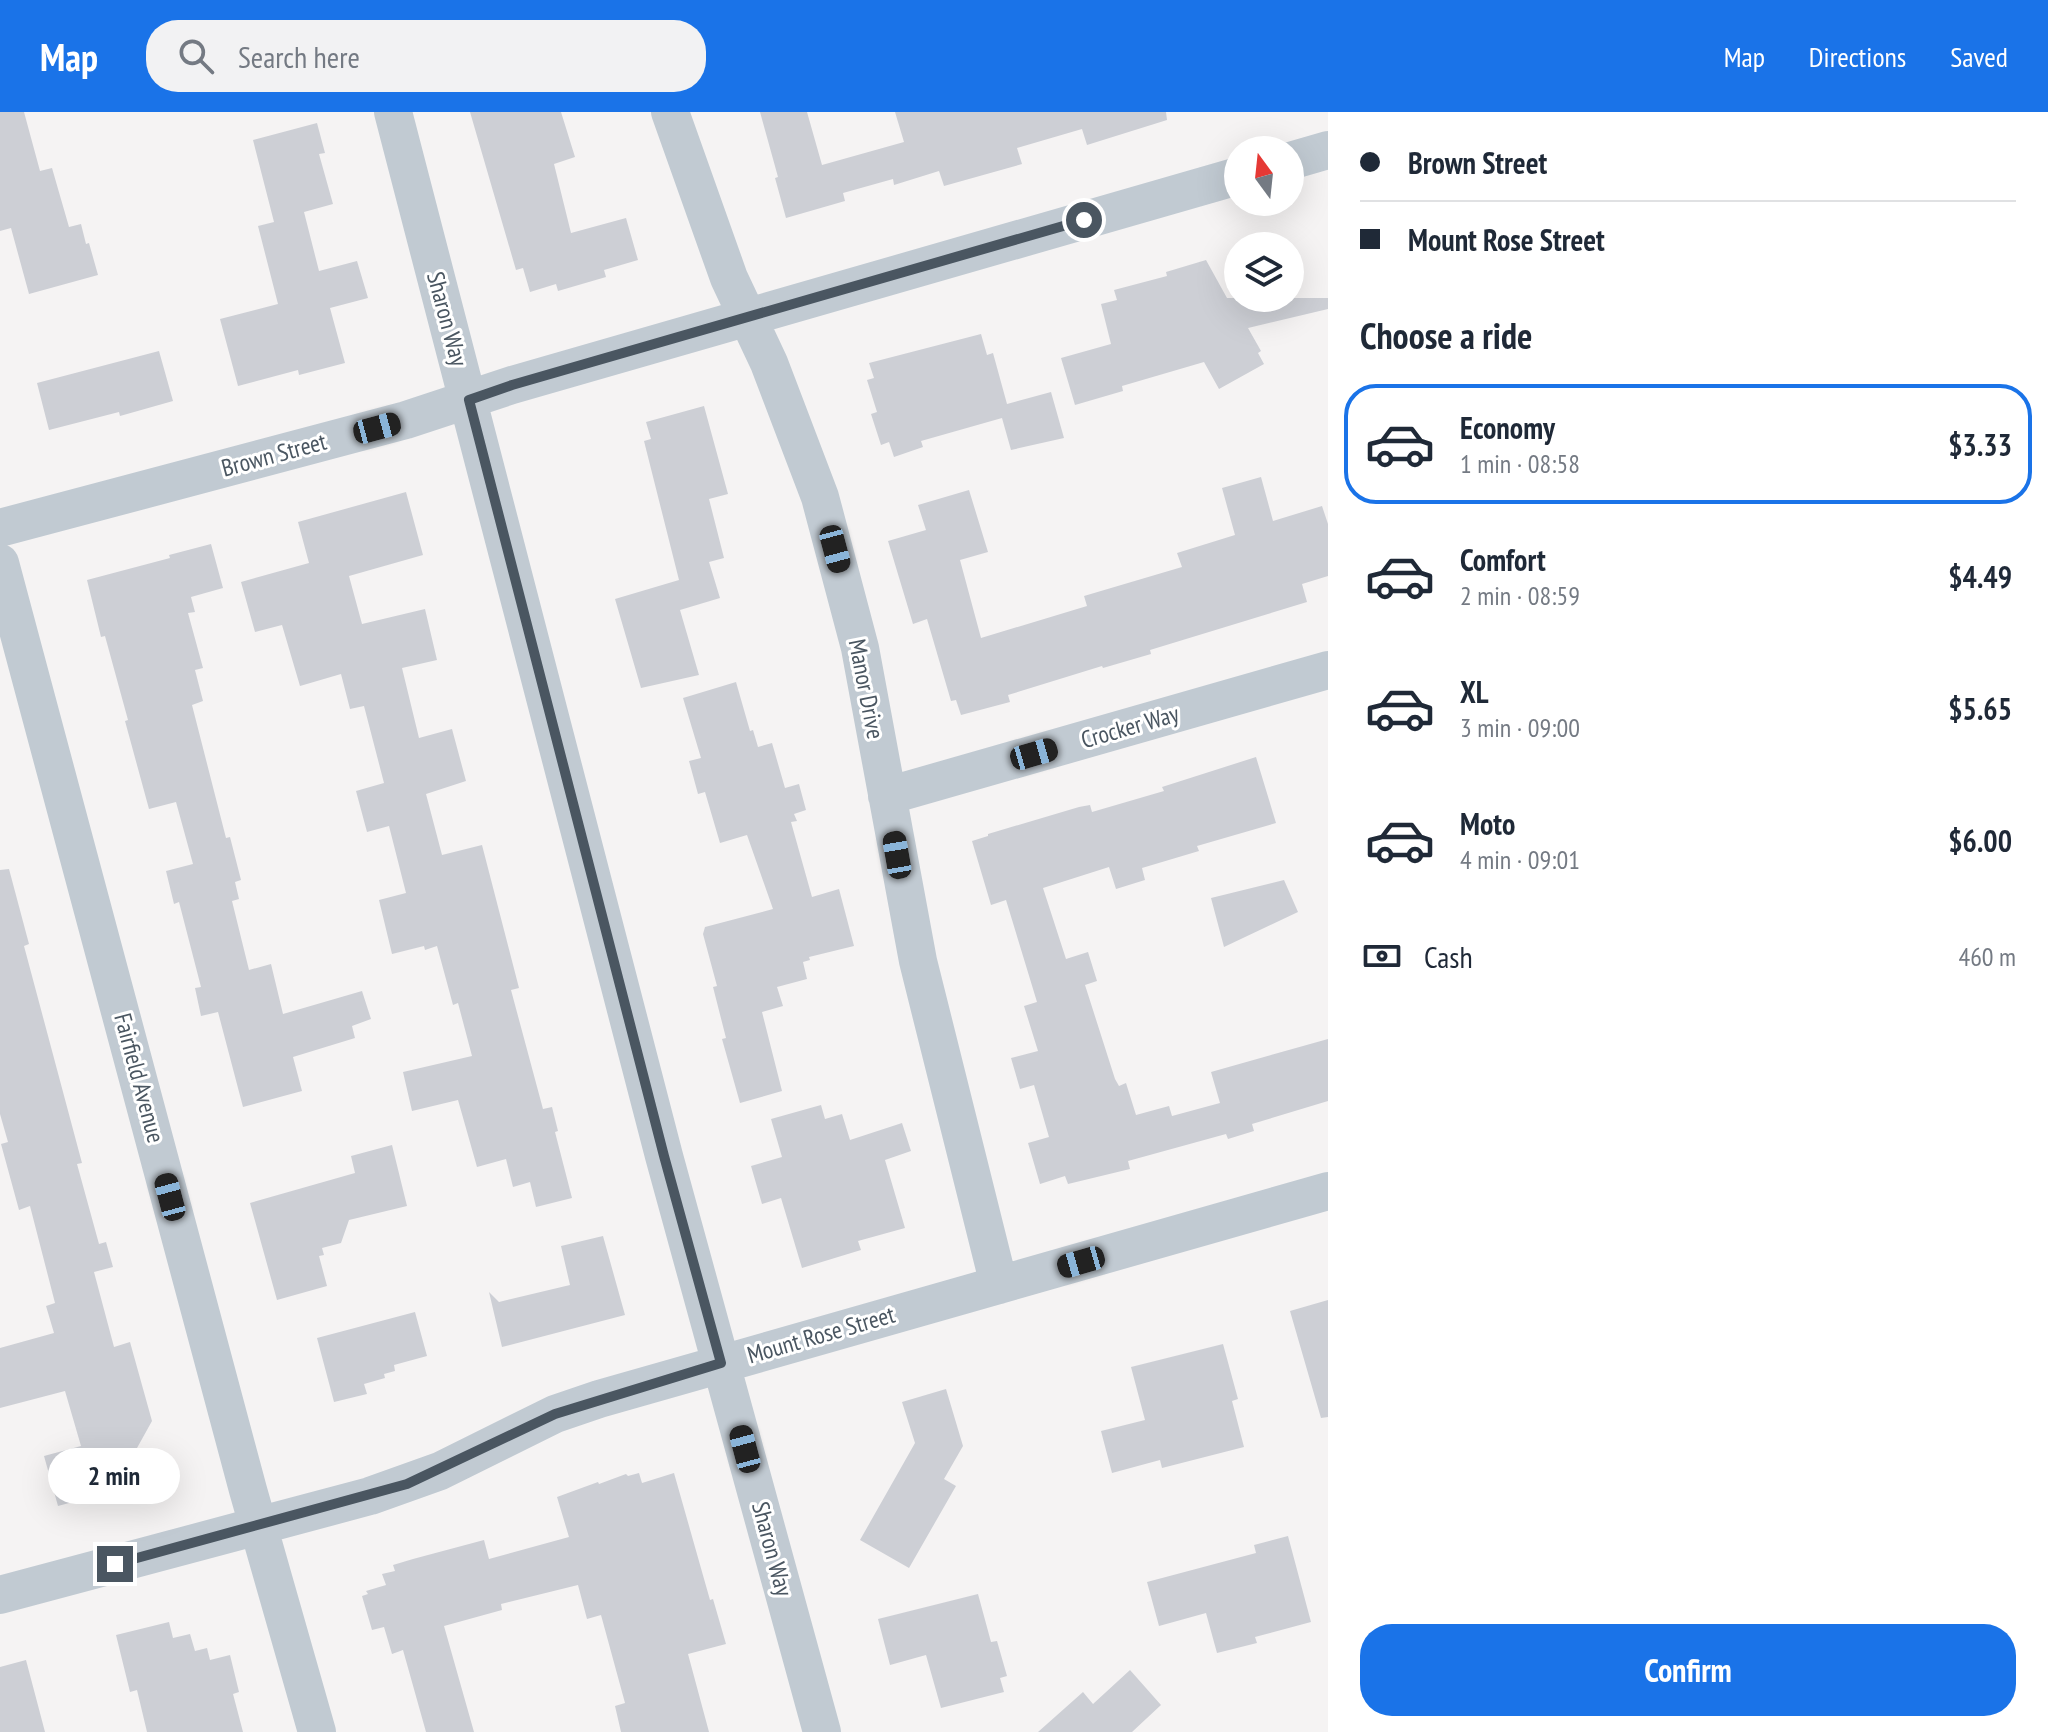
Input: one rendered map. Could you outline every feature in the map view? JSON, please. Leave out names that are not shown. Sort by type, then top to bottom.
[{"type":"street","name":"Sharon Way","points":[[393,112],[664,1156],[822,1732]]},
{"type":"street","name":"Manor Drive","points":[[670,112],[729,278],[769,363],[820,497],[860,648],[918,961],[999,1285]]},
{"type":"street","points":[[1304,157],[1328,150]]},
{"type":"street","name":"Brown Street","points":[[0,528],[406,420],[512,385],[1224,180]]},
{"type":"street","name":"Fairfield Avenue","points":[[0,563],[258,1526],[317,1732]]},
{"type":"street","name":"Crocker Way","points":[[887,796],[1328,670]]},
{"type":"street","name":"Mount Rose Street","points":[[0,1595],[407,1484],[555,1414],[721,1363],[1328,1191]]},
{"type":"building","points":[[0,112],[24,112],[40,171],[52,168],[69,227],[81,224],[98,275],[29,294],[11,228],[0,231]]},
{"type":"building","points":[[470,112],[561,112],[575,157],[554,164],[571,233],[626,218],[638,260],[604,270],[606,277],[558,291],[556,284],[530,292],[523,268],[516,270]]},
{"type":"building","points":[[760,112],[807,112],[822,165],[904,142],[895,112],[1166,112],[1167,120],[1087,145],[1082,129],[1017,148],[1022,164],[944,186],[939,171],[894,185],[893,179],[843,193],[845,201],[786,218]]},
{"type":"building","points":[[317,123],[325,153],[319,154],[333,204],[304,212],[319,271],[357,261],[368,298],[330,308],[345,363],[299,375],[298,370],[238,386],[220,319],[278,304],[258,226],[274,222],[253,140]]},
{"type":"building","points":[[1206,260],[1224,293],[1224,312],[1304,312],[1304,298],[1328,298],[1328,309],[1248,328],[1261,351],[1258,353],[1264,364],[1219,389],[1204,362],[1122,386],[1123,391],[1075,405],[1061,358],[1111,344],[1101,304],[1117,300],[1114,290],[1167,276],[1166,272]]},
{"type":"building","points":[[981,334],[987,355],[993,353],[1007,404],[1051,392],[1064,438],[1011,450],[1002,418],[921,441],[923,447],[894,457],[889,442],[881,445],[871,414],[877,412],[867,380],[874,378],[869,363]]},
{"type":"building","points":[[159,351],[173,401],[120,416],[119,412],[49,430],[37,383]]},
{"type":"building","points":[[704,406],[728,494],[709,499],[724,558],[709,562],[720,598],[680,610],[699,675],[641,688],[615,599],[679,580],[644,441],[651,439],[646,422]]},
{"type":"building","points":[[1261,477],[1273,521],[1322,506],[1328,524],[1328,576],[1302,584],[1307,602],[1150,650],[1151,654],[1008,695],[1010,702],[961,715],[956,700],[951,701],[927,619],[913,624],[888,541],[926,530],[918,505],[969,490],[988,552],[960,560],[981,638],[1087,606],[1084,596],[1182,567],[1177,553],[1235,535],[1222,488]]},
{"type":"building","points":[[406,492],[423,555],[349,576],[362,624],[425,609],[437,660],[402,668],[419,738],[452,729],[466,781],[426,794],[442,855],[482,845],[519,988],[511,990],[543,1109],[552,1107],[558,1131],[555,1132],[572,1198],[536,1207],[530,1182],[513,1187],[506,1159],[477,1167],[458,1100],[412,1111],[403,1072],[472,1056],[458,1003],[453,1005],[437,946],[392,954],[379,900],[406,893],[389,826],[367,832],[356,791],[384,783],[364,706],[350,709],[341,674],[300,686],[282,625],[255,632],[241,582],[309,563],[298,522]]},
{"type":"building","points":[[211,544],[223,588],[191,597],[195,612],[188,613],[203,668],[195,670],[203,701],[192,705],[226,838],[230,837],[241,880],[235,882],[239,899],[232,901],[249,970],[271,964],[283,1014],[362,991],[371,1019],[352,1026],[355,1038],[293,1057],[302,1091],[243,1107],[218,1012],[201,1016],[195,988],[201,987],[179,902],[174,904],[166,871],[193,864],[176,802],[149,809],[125,721],[128,720],[105,636],[101,637],[87,580]]},
{"type":"building","points":[[736,682],[750,731],[753,730],[758,747],[772,743],[785,788],[799,784],[806,810],[794,814],[797,821],[791,822],[812,897],[839,889],[854,946],[809,957],[810,960],[803,962],[807,979],[777,987],[783,1006],[762,1012],[782,1091],[740,1103],[722,1039],[726,1038],[713,987],[717,986],[703,934],[705,927],[773,909],[747,835],[720,843],[705,792],[698,794],[689,761],[701,758],[683,698]]},
{"type":"building","points":[[1256,757],[1276,823],[1197,846],[1199,851],[1142,868],[1145,880],[1116,889],[1109,867],[1043,888],[1066,959],[1088,952],[1097,981],[1085,985],[1115,1079],[1119,1086],[1126,1083],[1136,1115],[1169,1106],[1172,1116],[1220,1103],[1211,1072],[1328,1039],[1328,1101],[1252,1124],[1254,1131],[1228,1139],[1226,1134],[1128,1161],[1130,1169],[1068,1184],[1065,1176],[1040,1184],[1028,1143],[1049,1137],[1034,1085],[1020,1089],[1011,1058],[1038,1051],[1024,1006],[1037,1002],[1006,900],[991,905],[972,841],[1079,807],[1090,805],[1092,812],[1164,791],[1162,787]]},
{"type":"building","points":[[9,869],[29,944],[24,946],[82,1163],[77,1164],[99,1244],[106,1242],[113,1267],[94,1272],[114,1347],[130,1342],[152,1421],[132,1457],[139,1484],[58,1506],[44,1456],[81,1446],[65,1391],[0,1408],[0,1348],[54,1333],[46,1306],[55,1303],[30,1206],[19,1210],[1,1144],[8,1142],[0,1114],[0,870]]},
{"type":"building","points":[[1284,880],[1298,912],[1224,947],[1211,898]]},
{"type":"building","points":[[821,1105],[825,1119],[842,1114],[850,1140],[902,1123],[911,1151],[885,1160],[905,1228],[858,1241],[861,1250],[802,1268],[781,1198],[762,1204],[751,1166],[782,1157],[771,1119]]},
{"type":"building","points":[[392,1145],[407,1206],[349,1220],[341,1243],[322,1248],[324,1255],[319,1256],[327,1286],[277,1300],[250,1203],[355,1173],[351,1156]]},
{"type":"building","points":[[603,1236],[625,1315],[502,1347],[489,1292],[499,1302],[570,1285],[561,1246]]},
{"type":"building","points":[[1328,1300],[1328,1417],[1321,1418],[1290,1311]]},
{"type":"building","points":[[415,1312],[427,1356],[394,1365],[395,1371],[384,1374],[385,1378],[364,1384],[367,1394],[334,1402],[317,1338]]},
{"type":"building","points":[[1223,1344],[1238,1399],[1232,1401],[1244,1447],[1162,1468],[1160,1460],[1112,1473],[1101,1431],[1145,1420],[1131,1367]]},
{"type":"building","points":[[946,1389],[963,1446],[944,1479],[956,1486],[909,1568],[860,1540],[915,1443],[902,1402]]},
{"type":"building","points":[[639,1473],[642,1483],[674,1473],[710,1600],[713,1599],[726,1644],[688,1654],[709,1732],[621,1732],[615,1706],[625,1703],[601,1615],[587,1619],[578,1585],[501,1604],[502,1610],[444,1626],[474,1732],[426,1732],[403,1650],[392,1654],[384,1627],[372,1630],[362,1596],[368,1594],[366,1591],[386,1585],[382,1574],[395,1571],[393,1565],[484,1540],[489,1559],[569,1537],[557,1497],[598,1482]]},
{"type":"building","points":[[1288,1536],[1311,1622],[1255,1637],[1257,1643],[1217,1653],[1206,1613],[1159,1626],[1147,1582],[1256,1553],[1254,1545]]},
{"type":"building","points":[[978,1594],[991,1642],[997,1641],[1007,1676],[1000,1678],[1004,1692],[941,1708],[926,1655],[890,1665],[878,1619]]},
{"type":"building","points":[[169,1622],[173,1638],[190,1634],[195,1651],[207,1648],[210,1660],[230,1655],[239,1692],[233,1694],[243,1732],[147,1732],[137,1690],[130,1692],[116,1635]]},
{"type":"building","points":[[26,1660],[45,1732],[0,1732],[0,1667]]},
{"type":"building","points":[[1130,1670],[1161,1705],[1132,1732],[1038,1732],[1083,1692],[1093,1704]]},
{"type":"route","points":[[115,1564],[407,1484],[555,1414],[721,1363],[664,1156],[469,400],[1084,220]]}]
